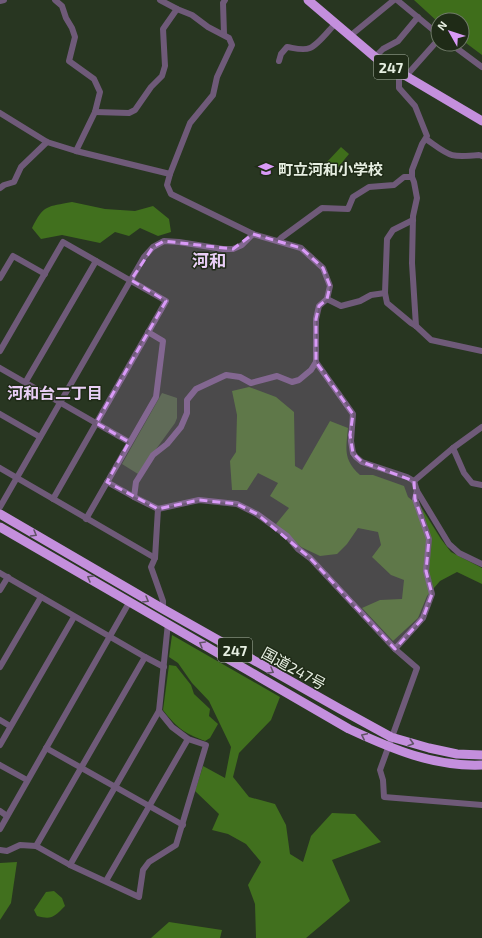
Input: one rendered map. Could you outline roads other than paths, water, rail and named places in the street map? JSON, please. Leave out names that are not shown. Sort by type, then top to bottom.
[{"type":"highway","name":"247","points":[[308,0],[375,57],[402,75],[482,121]]},
{"type":"highway","name":"国道247号","points":[[0,514],[333,706],[391,737],[457,754],[482,755]]},
{"type":"highway","name":"国道247号","points":[[0,527],[349,729],[388,747],[413,756],[445,762],[482,765]]},
{"type":"street","points":[[0,1],[4,0]]},
{"type":"street","points":[[134,497],[136,482],[153,455],[167,444],[181,427],[187,413],[187,400],[196,389],[226,375],[240,377],[251,383],[277,376],[292,382],[299,380],[311,370],[316,362],[316,319],[319,306],[327,299],[330,286],[324,268],[301,248],[253,234],[171,194],[167,185],[190,123],[213,95],[217,76],[232,45],[229,38],[224,34],[208,27],[192,15],[177,10],[160,0]]},
{"type":"street","points":[[224,34],[223,3],[225,0]]},
{"type":"street","points":[[350,36],[394,0]]},
{"type":"street","points":[[398,0],[430,27]]},
{"type":"street","points":[[58,1],[62,6],[75,38],[69,61],[94,79],[100,92],[95,112],[76,151]]},
{"type":"street","points":[[95,112],[129,113],[135,110],[151,87],[162,76],[165,66],[163,29],[177,10]]},
{"type":"street","points":[[375,57],[383,49],[398,41],[418,17]]},
{"type":"street","points":[[279,61],[281,54],[287,48],[309,49],[335,24]]},
{"type":"street","points":[[416,326],[412,263],[413,220],[417,198],[412,170],[422,144],[427,136],[415,106],[398,88],[402,75],[430,48]]},
{"type":"street","points":[[462,52],[482,67]]},
{"type":"street","points":[[0,113],[47,142],[76,151],[170,174]]},
{"type":"street","points":[[426,139],[448,155],[458,157],[482,156]]},
{"type":"street","points":[[0,188],[4,184],[14,182],[21,167],[47,142]]},
{"type":"street","points":[[278,241],[280,238],[322,208],[348,209],[353,198],[369,187],[394,185],[404,177],[412,176]]},
{"type":"street","points":[[413,220],[394,230],[388,239],[385,293],[386,300],[389,305],[431,340],[482,351]]},
{"type":"street","points":[[0,507],[144,257],[153,247],[164,241],[233,249],[242,245],[253,234]]},
{"type":"street","points":[[0,351],[63,242],[166,301],[53,500]]},
{"type":"street","points":[[0,278],[13,256],[44,274]]},
{"type":"street","points":[[25,383],[96,261]]},
{"type":"street","points":[[327,299],[341,306],[360,301],[371,295],[385,293]]},
{"type":"street","points":[[86,519],[156,396],[163,342],[148,332]]},
{"type":"street","points":[[316,362],[353,414],[350,441],[356,457],[362,462],[414,481]]},
{"type":"street","points":[[0,368],[129,442]]},
{"type":"street","points":[[0,414],[40,437]]},
{"type":"street","points":[[414,481],[453,448],[482,427]]},
{"type":"street","points":[[453,448],[464,473],[472,483],[482,485]]},
{"type":"street","points":[[0,468],[155,558]]},
{"type":"street","points":[[414,481],[417,491],[449,544],[459,553],[482,564]]},
{"type":"street","points":[[107,482],[158,509],[199,500],[237,504],[257,514],[287,536],[298,549],[310,558],[395,649],[416,668],[380,770],[384,780],[384,797],[482,805]]},
{"type":"street","points":[[395,649],[423,618],[432,594],[426,571],[429,539],[415,499],[417,491]]},
{"type":"street","points":[[158,509],[155,558],[151,567],[162,601],[163,609]]},
{"type":"street","points":[[0,573],[145,658],[164,667]]},
{"type":"street","points":[[0,590],[8,577]]},
{"type":"street","points":[[0,667],[41,597]]},
{"type":"street","points":[[0,829],[130,601]]},
{"type":"street","points":[[0,745],[74,617]]},
{"type":"street","points":[[70,865],[159,711],[168,624]]},
{"type":"street","points":[[36,846],[145,658]]},
{"type":"street","points":[[0,850],[6,851],[20,845],[36,846],[70,865],[139,897],[143,870],[149,862],[176,845],[206,745],[188,739],[172,727],[159,711]]},
{"type":"street","points":[[0,720],[10,726]]},
{"type":"street","points":[[106,881],[188,739]]},
{"type":"street","points":[[46,748],[182,826]]},
{"type":"street","points":[[0,765],[27,780]]},
{"type":"street","points":[[0,812],[7,816]]},
{"type":"place","name":"町立河和小学校","points":[[266,169]]},
{"type":"district","name":"河和","points":[[209,260]]},
{"type":"district","name":"河和台二丁目","points":[[55,392]]}]
